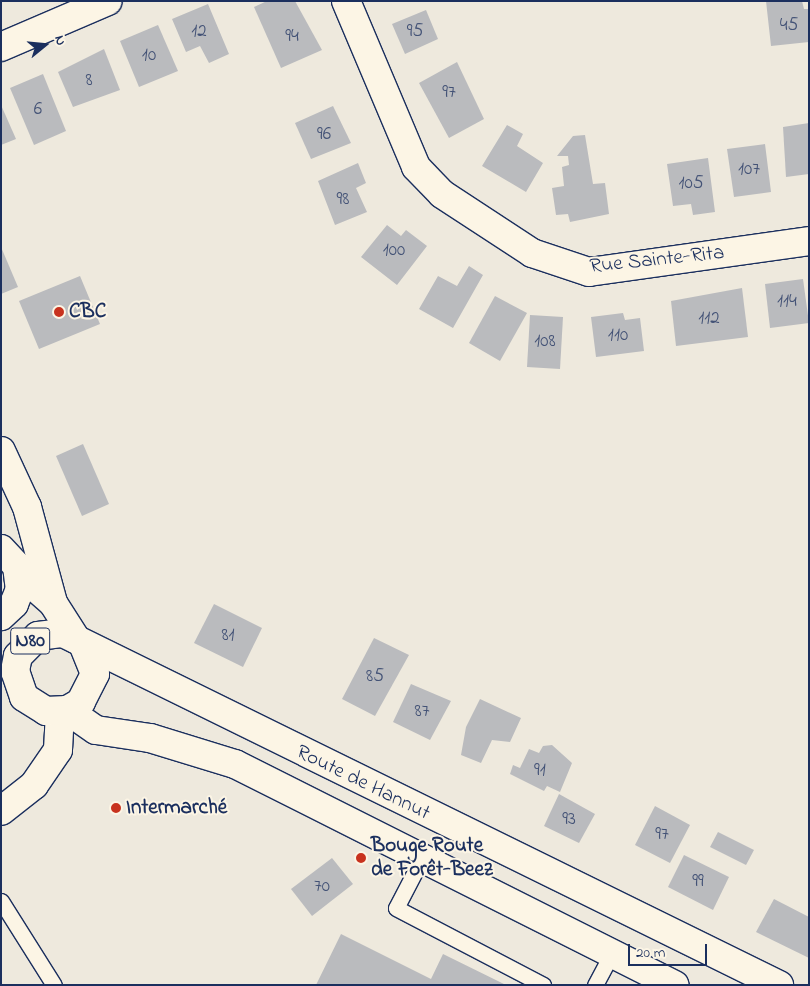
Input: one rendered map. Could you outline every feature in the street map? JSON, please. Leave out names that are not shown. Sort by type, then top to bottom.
[{"type":"main road","points":[[1,47],[108,1]]},
{"type":"main road","name":"Rue Sainte-Rita","points":[[346,1],[416,166],[442,194],[532,253],[589,272],[809,240]]},
{"type":"main road","points":[[1,451],[33,530],[54,603]]},
{"type":"main road","points":[[13,563],[33,530]]},
{"type":"main road","name":"N80","points":[[13,563],[54,603],[80,641],[94,666],[91,690],[64,711]]},
{"type":"main road","name":"N80","points":[[1,616],[14,604],[13,563]]},
{"type":"main road","name":"Route de Hannut","points":[[675,985],[234,764],[150,738],[96,730],[64,711],[34,706],[9,681],[26,644],[52,632],[80,641],[779,985]]},
{"type":"main road","points":[[1,810],[34,785],[58,750],[64,711]]},
{"type":"lane","points":[[422,858],[396,908],[543,985]]},
{"type":"lane","points":[[1,901],[54,985]]},
{"type":"lane","points":[[595,985],[612,953]]},
{"type":"building","points":[[267,1],[295,1],[322,50],[281,68],[254,7]]},
{"type":"building","points":[[766,1],[802,1],[804,9],[809,9],[809,42],[771,46]]},
{"type":"building","points":[[208,4],[229,54],[209,63],[200,46],[186,52],[172,19]]},
{"type":"building","points":[[426,10],[438,39],[405,54],[392,24]]},
{"type":"building","points":[[158,25],[178,71],[139,87],[120,41]]},
{"type":"building","points":[[104,49],[120,90],[73,107],[58,72]]},
{"type":"building","points":[[457,62],[484,119],[449,138],[419,83]]},
{"type":"building","points":[[43,74],[66,131],[34,145],[10,88]]},
{"type":"building","points":[[1,105],[16,139],[1,145]]},
{"type":"building","points":[[333,106],[351,143],[311,159],[295,123]]},
{"type":"building","points":[[809,123],[809,174],[786,177],[783,127]]},
{"type":"building","points":[[507,125],[523,134],[517,146],[543,163],[526,192],[482,166]]},
{"type":"building","points":[[585,135],[593,184],[605,183],[609,214],[570,222],[568,214],[556,215],[552,188],[564,186],[562,167],[569,165],[568,156],[557,156],[573,136]]},
{"type":"building","points":[[765,144],[771,192],[734,197],[727,149]]},
{"type":"building","points":[[708,158],[715,212],[693,215],[691,204],[673,206],[667,164]]},
{"type":"building","points":[[358,163],[366,183],[356,188],[367,212],[335,225],[318,181]]},
{"type":"building","points":[[387,225],[401,236],[406,230],[427,246],[397,285],[361,257]]},
{"type":"building","points":[[1,247],[18,287],[1,294]]},
{"type":"building","points":[[469,266],[483,275],[453,328],[419,309],[438,276],[457,286]]},
{"type":"building","name":"CBC","points":[[80,276],[100,324],[39,349],[19,301]]},
{"type":"building","points":[[803,279],[809,323],[770,328],[765,284]]},
{"type":"building","points":[[742,288],[748,337],[676,346],[671,301]]},
{"type":"building","points":[[495,296],[527,313],[500,361],[469,343]]},
{"type":"building","points":[[623,313],[625,320],[640,318],[644,351],[596,357],[591,317]]},
{"type":"building","points":[[530,315],[563,317],[560,369],[527,367]]},
{"type":"building","points":[[83,444],[109,504],[82,516],[56,456]]},
{"type":"building","points":[[214,604],[262,628],[243,667],[194,643]]},
{"type":"building","points":[[374,638],[409,655],[375,716],[342,699]]},
{"type":"building","points":[[411,684],[451,701],[430,740],[393,722]]},
{"type":"building","points":[[480,699],[521,718],[510,742],[492,740],[481,763],[461,755],[466,727]]},
{"type":"building","points":[[552,745],[572,763],[560,792],[547,786],[544,791],[510,774],[513,765],[520,768],[529,749],[539,753],[543,746]]},
{"type":"building","points":[[559,794],[595,814],[579,843],[544,826]]},
{"type":"building","points":[[655,806],[690,825],[670,863],[635,845]]},
{"type":"building","points":[[718,832],[754,850],[746,865],[710,847]]},
{"type":"building","points":[[684,855],[729,877],[713,910],[668,887]]},
{"type":"building","points":[[332,858],[353,884],[312,916],[291,889]]},
{"type":"building","points":[[774,899],[809,917],[809,958],[756,932]]},
{"type":"building","points":[[341,934],[431,979],[443,954],[506,985],[316,985]]},
{"type":"place","name":"CBC","points":[[59,312]]},
{"type":"place","name":"Intermarché","points":[[116,808]]},
{"type":"place","name":"Bouge Route de Forêt-Beez","points":[[361,858]]}]
